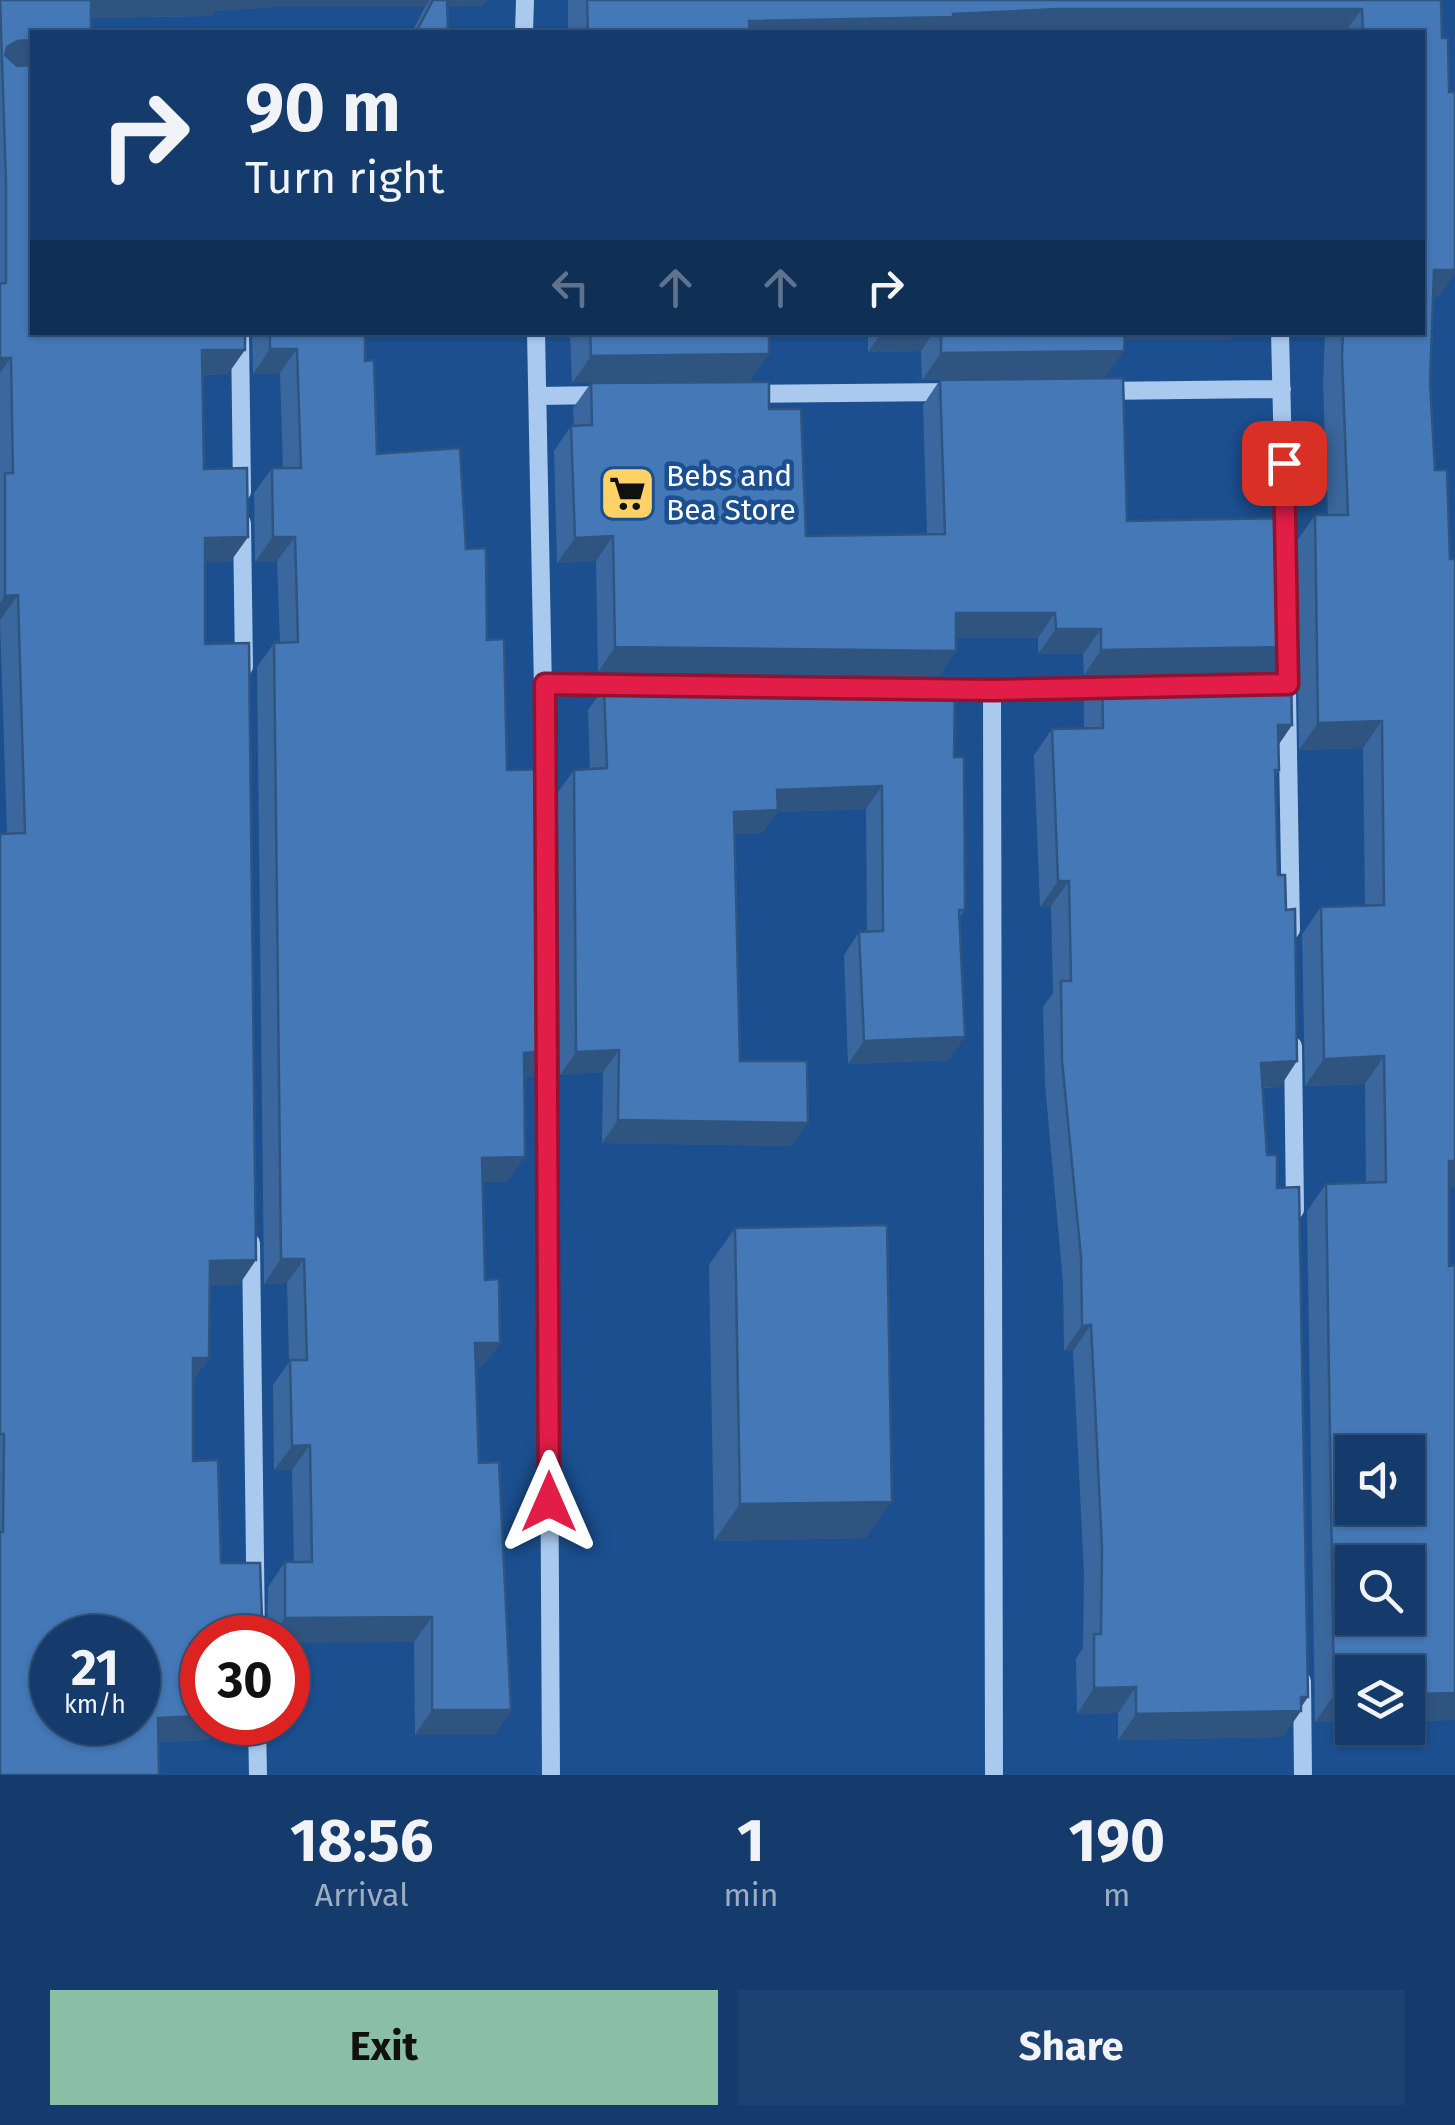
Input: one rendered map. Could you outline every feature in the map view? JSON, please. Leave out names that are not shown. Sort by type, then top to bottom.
[{"type":"street","points":[[524,30],[525,0]]},
{"type":"street","points":[[240,335],[244,688]]},
{"type":"street","points":[[536,335],[546,803]]},
{"type":"street","points":[[1280,335],[1285,566]]},
{"type":"street","points":[[1086,391],[1282,389]]},
{"type":"street","points":[[734,394],[969,392]]},
{"type":"street","points":[[539,396],[617,395]]},
{"type":"street","points":[[1286,606],[1291,942]]},
{"type":"street","points":[[545,684],[642,685]]},
{"type":"street","points":[[1268,684],[1288,684]]},
{"type":"street","points":[[914,688],[1130,687]]},
{"type":"street","points":[[992,690],[994,1775]]},
{"type":"street","points":[[547,1021],[551,1775]]},
{"type":"street","points":[[1292,1022],[1296,1240]]},
{"type":"street","points":[[251,1222],[256,1615]]},
{"type":"street","points":[[1302,1656],[1304,1775]]},
{"type":"street","points":[[257,1745],[258,1775]]},
{"type":"building","points":[[0,0],[91,0],[91,30],[30,30],[30,40],[17,41],[7,47],[5,55],[17,66],[30,65],[30,335],[245,335],[245,350],[202,350],[204,469],[247,468],[248,537],[205,538],[205,644],[249,643],[256,1260],[210,1261],[209,1358],[193,1358],[193,1461],[218,1460],[221,1563],[260,1563],[262,1615],[180,1615],[180,1717],[160,1718],[160,1615],[30,1615],[30,1745],[158,1745],[159,1775],[0,1775],[4,1434],[0,1434],[0,834],[25,833],[18,595],[5,596],[5,473],[13,473],[11,358],[0,358],[0,284],[6,283],[6,182]]},
{"type":"building","points":[[433,0],[447,0],[448,30],[417,30]]},
{"type":"building","points":[[587,0],[1441,0],[1442,38],[1448,38],[1449,92],[1455,92],[1455,270],[1434,270],[1430,383],[1435,470],[1447,470],[1450,559],[1455,559],[1455,1161],[1449,1161],[1449,1266],[1455,1265],[1455,1693],[1425,1694],[1425,1655],[1335,1655],[1334,1695],[1326,1184],[1386,1182],[1384,1056],[1324,1059],[1321,907],[1384,905],[1382,721],[1318,723],[1315,515],[1348,515],[1343,335],[1425,335],[1425,30],[1363,30],[1362,9],[1058,9],[953,17],[749,21],[750,30],[588,30]]},
{"type":"building","points":[[270,335],[365,335],[365,361],[374,360],[377,454],[460,448],[466,549],[486,548],[487,640],[504,639],[507,770],[550,769],[552,1051],[524,1053],[525,1157],[482,1158],[485,1280],[499,1279],[500,1343],[475,1343],[479,1463],[499,1462],[511,1710],[432,1710],[432,1617],[285,1615],[285,1562],[312,1562],[310,1445],[292,1446],[290,1360],[307,1360],[304,1259],[281,1259],[274,643],[298,642],[295,537],[273,537],[272,468],[301,468],[297,349],[270,349]]},
{"type":"building","points":[[590,335],[769,335],[769,354],[591,356]]},
{"type":"building","points":[[941,335],[1125,335],[1124,351],[941,353]]},
{"type":"building","points":[[1123,378],[1127,521],[1288,518],[1290,647],[1101,650],[1101,629],[1056,629],[1055,613],[956,613],[956,651],[615,647],[613,536],[575,538],[571,426],[592,425],[591,383],[769,382],[769,409],[801,409],[806,536],[945,534],[940,380]]},
{"type":"building","points":[[1291,671],[1292,725],[1278,725],[1279,770],[1275,770],[1278,875],[1285,875],[1286,910],[1295,909],[1297,1061],[1261,1063],[1267,1155],[1277,1155],[1277,1188],[1299,1187],[1308,1697],[1301,1697],[1301,1711],[1136,1714],[1136,1687],[1094,1688],[1094,1634],[1101,1634],[1102,1548],[1091,1325],[1082,1326],[1081,1257],[1062,1060],[1061,981],[1071,981],[1069,881],[1058,881],[1052,729],[1103,728],[1102,674]]},
{"type":"building","points":[[614,674],[955,678],[954,757],[964,757],[965,910],[959,910],[965,1037],[864,1041],[859,932],[883,931],[882,786],[777,790],[778,810],[734,812],[740,1061],[807,1061],[808,1123],[618,1120],[619,1050],[576,1052],[574,770],[607,768],[604,688],[614,688]]},
{"type":"building","points":[[887,1225],[892,1502],[740,1504],[735,1228]]},
{"type":"place","name":"Bebs and Bea Store","points":[[627,493]]},
{"type":"route","points":[[549,1502],[545,684],[992,690],[1288,684],[1284,463]]}]
